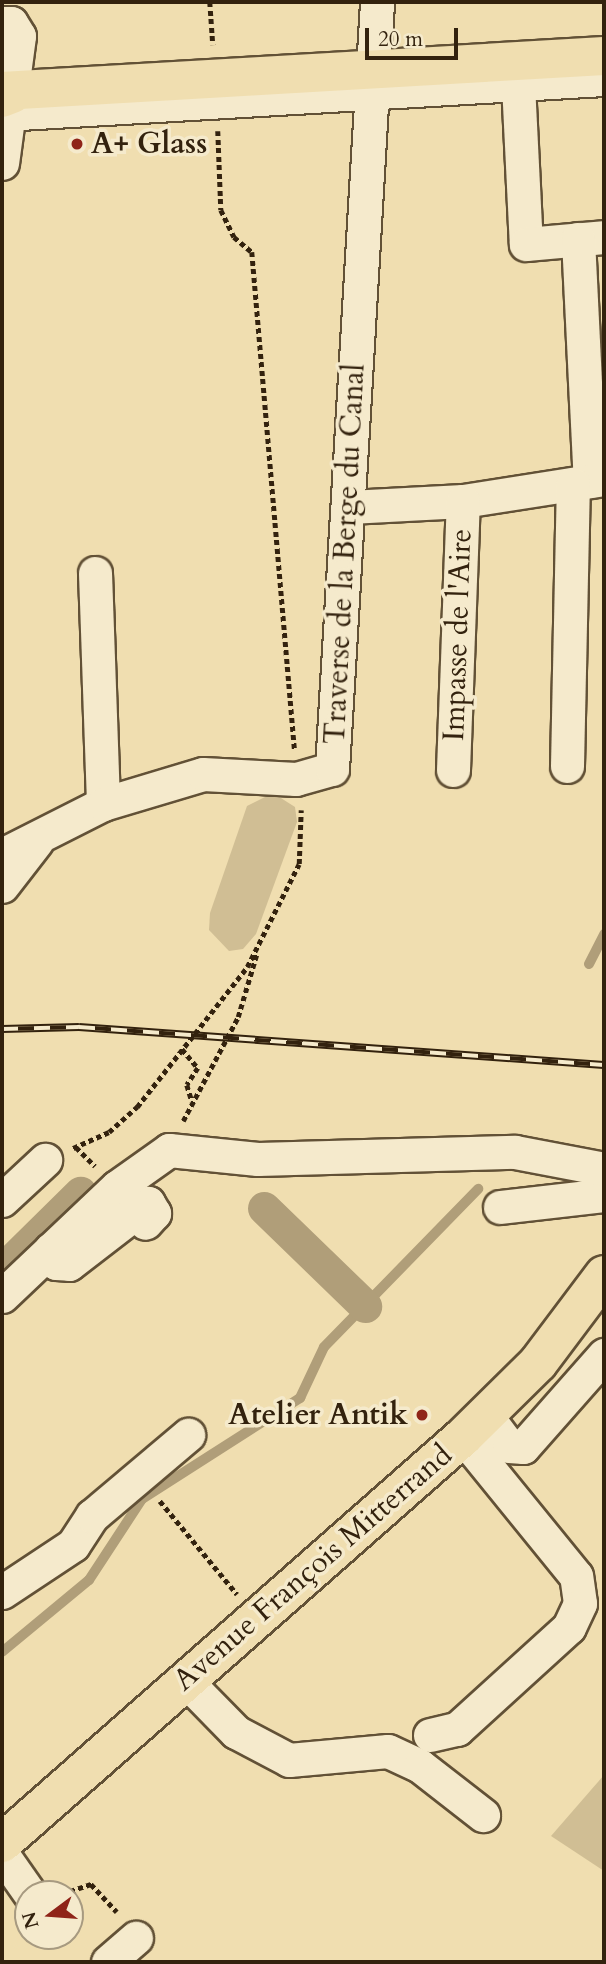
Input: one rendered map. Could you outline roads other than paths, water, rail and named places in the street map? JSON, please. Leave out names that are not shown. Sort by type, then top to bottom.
[{"type":"main road","points":[[5,102],[517,73],[604,56]]},
{"type":"main road","name":"Avenue François Mitterrand","points":[[2,1843],[254,1616],[473,1425],[538,1363],[604,1275]]},
{"type":"street","name":"Traverse de la Berge du Canal","points":[[36,842],[103,804],[203,774],[296,779],[332,769],[349,507],[370,81],[377,2]]},
{"type":"street","points":[[2,23],[11,23],[19,36],[5,102],[2,163]]},
{"type":"street","points":[[567,766],[589,481],[591,238],[526,244],[517,73],[604,79]]},
{"type":"street","points":[[349,507],[463,501],[589,481]]},
{"type":"street","name":"Impasse de l'Aire","points":[[453,770],[463,501]]},
{"type":"street","points":[[95,573],[103,804]]},
{"type":"street","points":[[2,855],[36,842]]},
{"type":"street","points":[[2,886],[36,842]]},
{"type":"street","points":[[2,1296],[51,1249],[108,1179],[169,1150],[258,1159],[515,1152],[604,1169]]},
{"type":"street","points":[[2,1200],[45,1160]]},
{"type":"street","points":[[500,1208],[604,1195]]},
{"type":"street","points":[[51,1249],[56,1264],[69,1264],[148,1203],[154,1213],[145,1223]]},
{"type":"street","points":[[473,1425],[509,1446],[523,1447],[604,1355]]},
{"type":"street","points":[[430,1735],[457,1729],[569,1627],[580,1603],[576,1576],[473,1425]]},
{"type":"street","points":[[2,1592],[73,1545],[92,1516],[188,1434]]},
{"type":"street","points":[[184,1680],[236,1732],[289,1760],[388,1751],[420,1766],[483,1815]]},
{"type":"street","points":[[2,1854],[20,1880]]},
{"type":"street","points":[[108,1962],[127,1925]]},
{"type":"waterway","points":[[589,964],[604,934]]},
{"type":"waterway","points":[[2,1652],[89,1580],[142,1499],[300,1398],[324,1347],[478,1189]]},
{"type":"waterway","points":[[2,1270],[80,1193]]},
{"type":"waterway","points":[[264,1208],[365,1306]]},
{"type":"railway","points":[[2,1029],[79,1027],[604,1065]]},
{"type":"place","name":"A+ Glass","points":[[77,144]]},
{"type":"place","name":"Atelier Antik","points":[[422,1415]]}]
